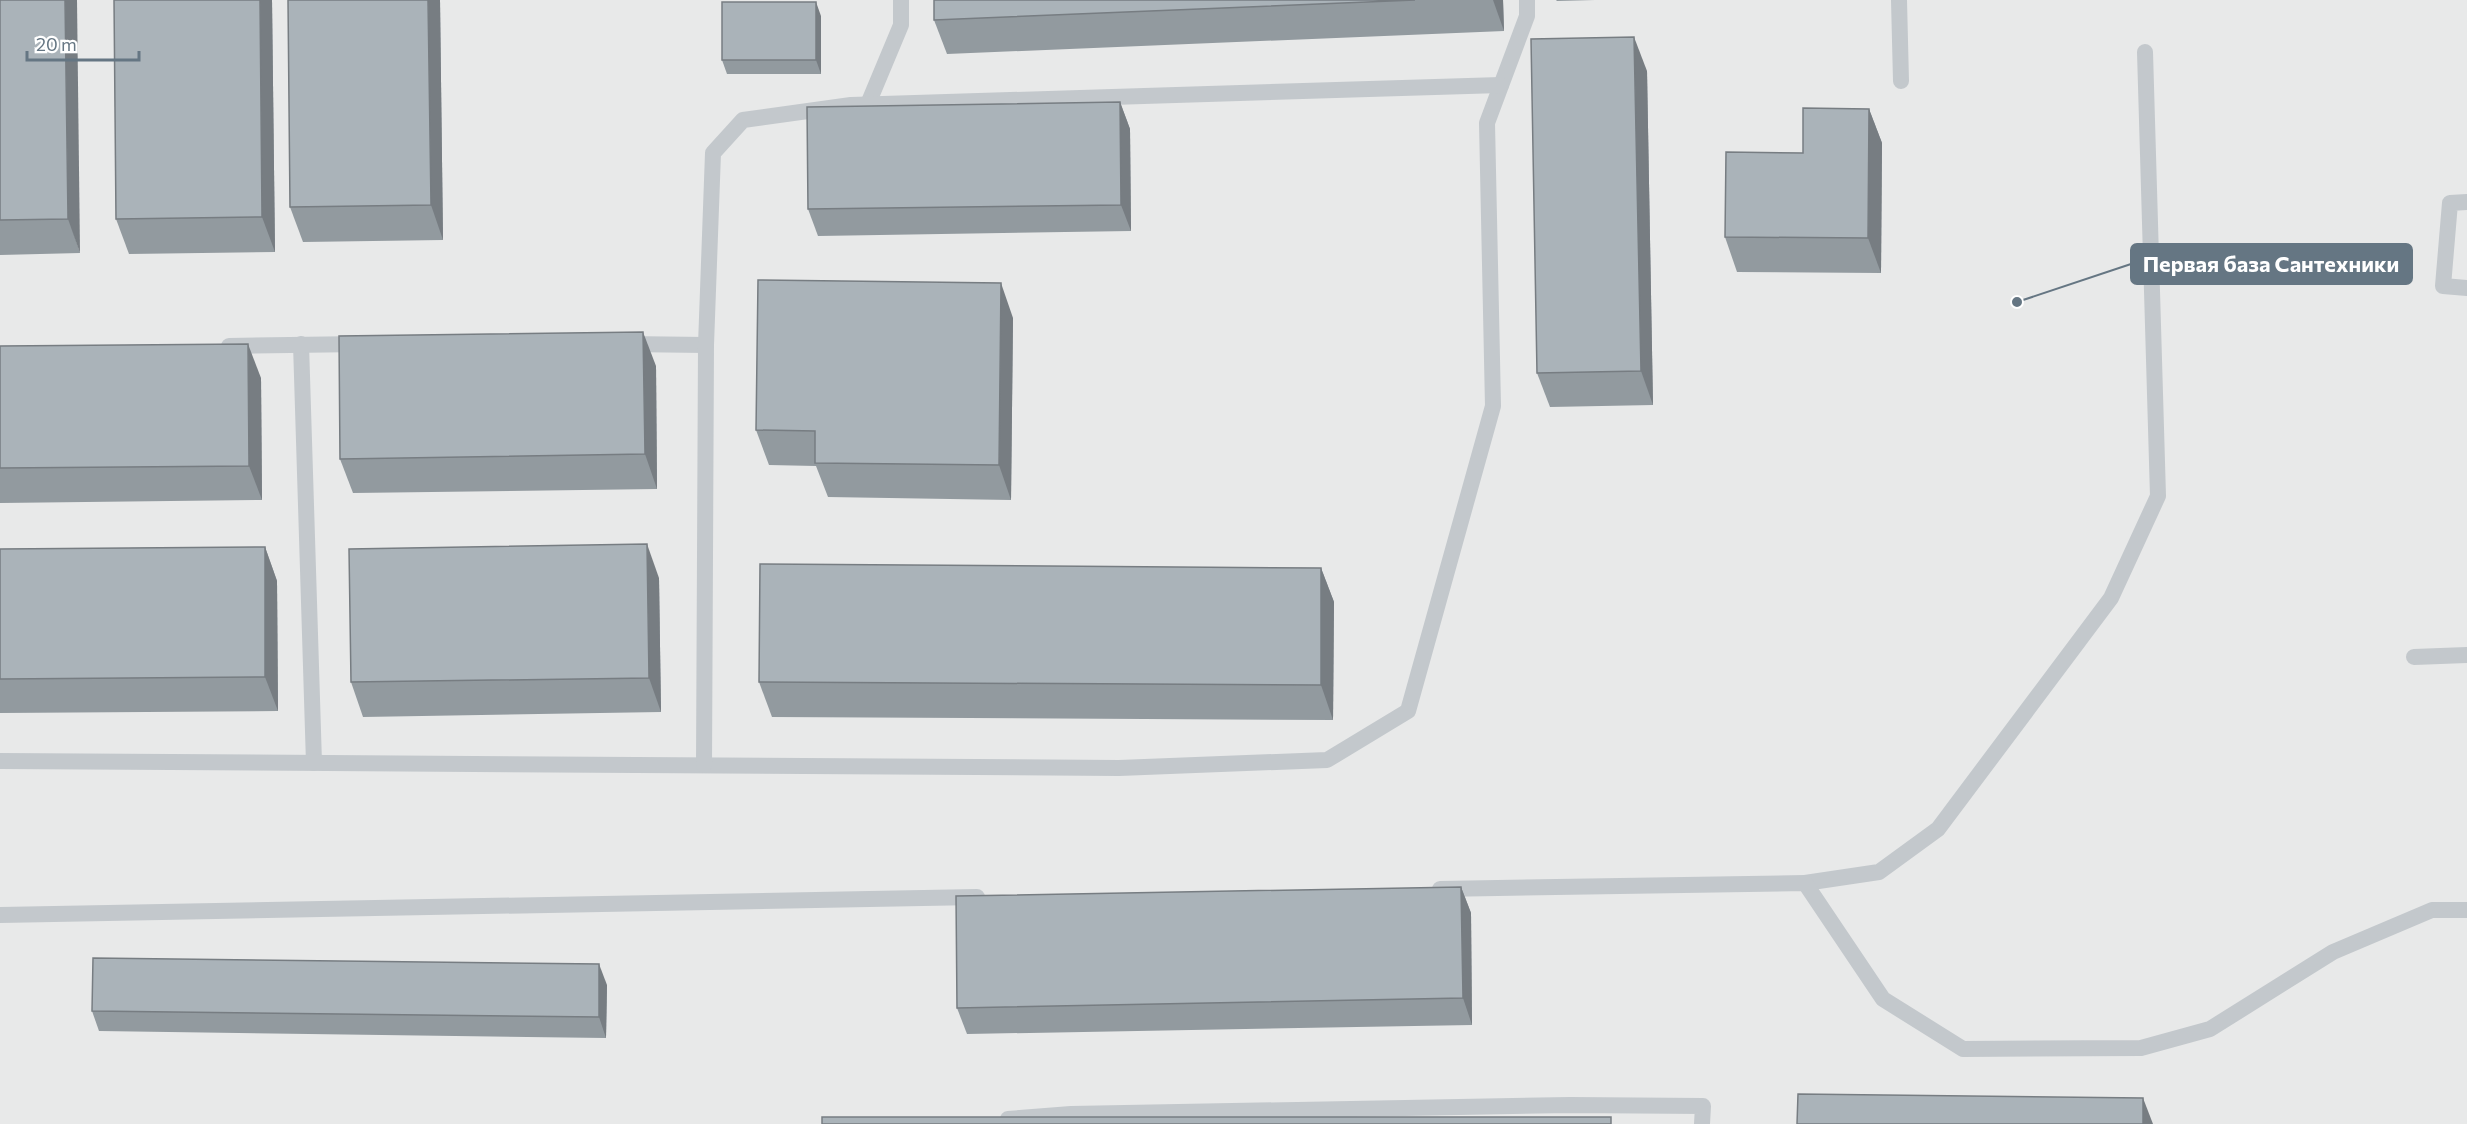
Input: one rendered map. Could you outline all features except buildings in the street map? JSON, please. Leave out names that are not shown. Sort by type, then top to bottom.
[{"type":"lane","points":[[867,104],[901,26],[901,0]]},
{"type":"lane","points":[[0,761],[1119,768],[1327,760],[1408,711],[1493,406],[1487,123],[1527,16],[1527,0]]},
{"type":"lane","points":[[1899,0],[1901,81]]},
{"type":"lane","points":[[1422,890],[1805,883],[1879,872],[1938,829],[2111,598],[2158,496],[2145,52]]},
{"type":"lane","points":[[704,765],[706,345],[713,153],[743,120],[867,104],[1501,85]]},
{"type":"lane","points":[[2467,202],[2450,203],[2443,286],[2467,288]]},
{"type":"lane","points":[[301,344],[314,763]]},
{"type":"lane","points":[[208,346],[385,344]]},
{"type":"lane","points":[[611,344],[706,345]]},
{"type":"lane","points":[[2414,657],[2467,655]]},
{"type":"lane","points":[[1805,883],[1883,999],[1963,1049],[2141,1048],[2210,1029],[2332,952],[2432,910],[2467,910]]},
{"type":"lane","points":[[0,915],[992,897]]},
{"type":"lane","points":[[988,1120],[1071,1114],[1570,1105],[1703,1106],[1702,1124]]},
{"type":"shaded area","points":[[0,0],[2467,0],[2467,1124],[0,1124]]},
{"type":"place","name":"Первая база Сантехники","points":[[2017,302]]}]
